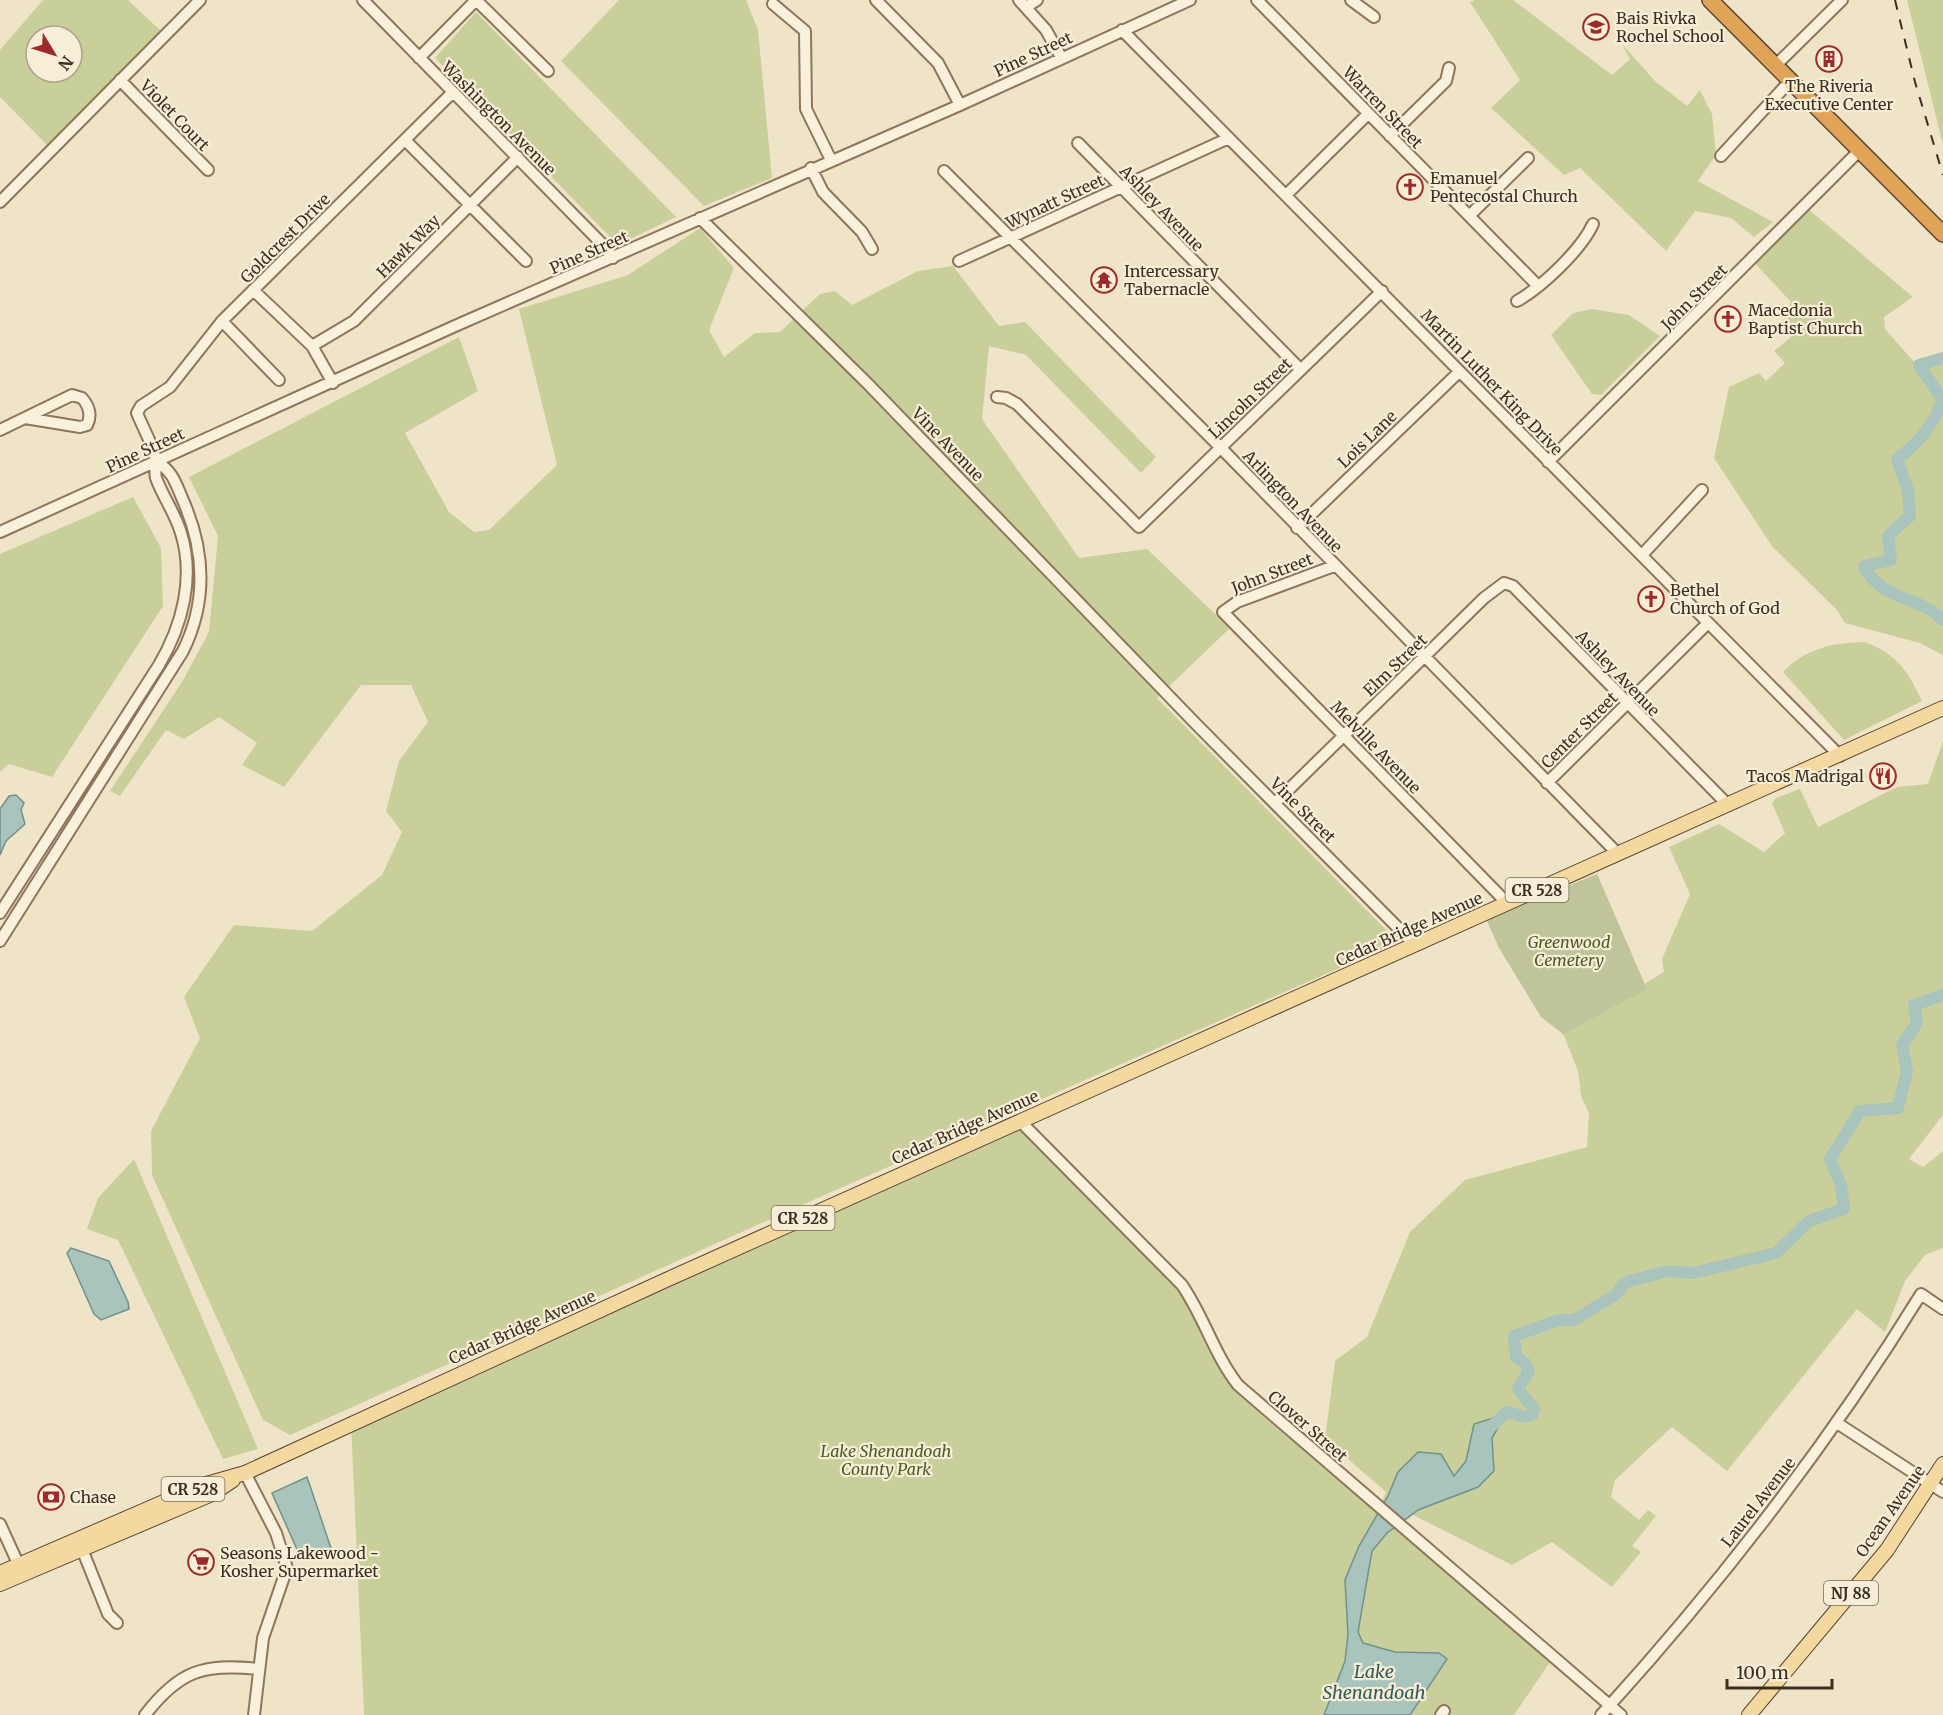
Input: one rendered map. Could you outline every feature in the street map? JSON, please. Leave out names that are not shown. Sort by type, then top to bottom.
[{"type":"highway","points":[[1710,0],[1943,234]]},
{"type":"main road","name":"Cedar Bridge Avenue","points":[[21,1569],[203,1485],[245,1473],[351,1422],[1943,708]]},
{"type":"main road","name":"Ocean Avenue","points":[[1749,1715],[1887,1550],[1943,1464]]},
{"type":"main road","points":[[3,1573],[82,1549],[212,1494],[245,1473]]},
{"type":"street","points":[[0,202],[200,0]]},
{"type":"street","name":"Washington Avenue","points":[[363,0],[518,157],[613,258]]},
{"type":"street","points":[[419,58],[476,0],[548,71]]},
{"type":"street","points":[[876,0],[938,63],[960,105]]},
{"type":"street","points":[[1037,0],[1022,4],[1046,30],[1058,59]]},
{"type":"street","name":"Pine Street","points":[[0,532],[455,326],[613,258],[811,168],[960,105],[1190,0]]},
{"type":"street","name":"Warren Street","points":[[1257,0],[1538,286]]},
{"type":"street","points":[[1351,0],[1374,17]]},
{"type":"street","points":[[1775,66],[1842,0]]},
{"type":"street","points":[[773,4],[805,31],[806,109],[831,160]]},
{"type":"street","name":"Martin Luther King Drive","points":[[1122,30],[1840,756]]},
{"type":"street","points":[[1390,136],[1446,81],[1449,68]]},
{"type":"street","name":"Violet Court","points":[[120,80],[208,170]]},
{"type":"street","points":[[1720,156],[1790,81]]},
{"type":"street","name":"Goldcrest Drive","points":[[156,461],[139,409],[177,381],[222,321],[453,92]]},
{"type":"street","points":[[1286,195],[1368,114]]},
{"type":"street","name":"Wynatt Street","points":[[959,261],[1229,138]]},
{"type":"street","points":[[405,140],[526,261]]},
{"type":"street","name":"Ashley Avenue","points":[[1078,143],[1300,370]]},
{"type":"street","name":"John Street","points":[[1548,462],[1860,150]]},
{"type":"street","name":"Hawk Way","points":[[312,346],[349,325],[518,157]]},
{"type":"street","points":[[1470,215],[1528,158]]},
{"type":"street","points":[[811,168],[823,192],[862,232],[872,249]]},
{"type":"street","name":"Arlington Avenue","points":[[944,171],[1221,448],[1618,854]]},
{"type":"street","name":"Vine Avenue","points":[[700,218],[877,393],[1170,697]]},
{"type":"street","points":[[1517,301],[1538,286],[1587,237],[1593,225]]},
{"type":"street","points":[[253,290],[312,346],[333,383]]},
{"type":"street","name":"Lincoln Street","points":[[997,397],[1006,398],[1017,404],[1139,527],[1382,291]]},
{"type":"street","points":[[222,321],[279,380]]},
{"type":"street","name":"Lois Lane","points":[[1297,528],[1458,372]]},
{"type":"street","points":[[0,430],[72,395],[82,398],[90,410],[87,425],[80,427],[25,418]]},
{"type":"street","points":[[0,913],[171,645],[180,620],[186,591],[186,565],[182,534],[155,476],[156,461]]},
{"type":"street","points":[[0,941],[183,651],[199,605],[200,553],[189,514],[171,472],[156,461]]},
{"type":"street","points":[[1642,555],[1702,490]]},
{"type":"street","name":"John Street","points":[[1223,612],[1237,602],[1334,566]]},
{"type":"street","name":"Ashley Avenue","points":[[1484,598],[1504,583],[1513,586],[1626,704],[1728,805]]},
{"type":"street","name":"Elm Street","points":[[1275,803],[1484,598]]},
{"type":"street","name":"Melville Avenue","points":[[1223,612],[1508,903]]},
{"type":"street","name":"Center Street","points":[[1547,783],[1708,623]]},
{"type":"street","points":[[171,645],[183,651]]},
{"type":"street","name":"Vine Street","points":[[1170,697],[1415,945]]},
{"type":"street","points":[[84,782],[96,789]]},
{"type":"street","name":"Clover Street","points":[[1020,1121],[1182,1285],[1206,1327],[1218,1356],[1238,1385],[1621,1715]]},
{"type":"street","name":"Laurel Avenue","points":[[1601,1715],[1772,1513],[1838,1423],[1921,1294],[1943,1309]]},
{"type":"street","points":[[1838,1423],[1943,1492]]},
{"type":"street","points":[[245,1473],[276,1533],[287,1568],[263,1638],[254,1715]]},
{"type":"street","points":[[0,1524],[21,1569]]},
{"type":"street","points":[[82,1549],[108,1614],[117,1623]]},
{"type":"street","points":[[145,1715],[169,1687],[199,1669],[230,1665],[258,1669]]},
{"type":"green space","points":[[43,0],[128,0],[161,31],[47,145],[0,97],[0,50]]},
{"type":"green space","points":[[619,0],[746,0],[758,30],[772,178],[704,206],[561,61]]},
{"type":"green space","points":[[1513,0],[1612,75],[1630,59],[1622,44],[1655,81],[1687,106],[1700,90],[1712,114],[1716,155],[1698,181],[1773,222],[1754,237],[1731,218],[1695,211],[1666,251],[1580,168],[1564,175],[1491,108],[1520,80],[1470,2]]},
{"type":"green space","points":[[1907,0],[1943,0],[1943,145]]},
{"type":"green space","points":[[476,12],[676,217],[618,245],[435,58]]},
{"type":"green space","points":[[1801,203],[1913,297],[1884,317],[1885,329],[1916,364],[1943,352],[1943,655],[1920,643],[1845,623],[1837,610],[1772,546],[1714,458],[1729,387],[1759,373],[1766,381],[1785,363],[1774,351],[1798,331],[1783,321],[1791,302],[1751,259]]},
{"type":"green space","points":[[700,228],[734,268],[709,330],[724,357],[755,333],[780,332],[820,294],[835,291],[852,305],[918,271],[953,266],[999,326],[1025,322],[1156,457],[1141,473],[1026,355],[989,346],[982,419],[1079,558],[1147,549],[1230,628],[1157,698],[1398,942],[802,1205],[290,1435],[263,1420],[152,1175],[151,1131],[200,1038],[184,997],[234,925],[312,931],[382,875],[402,832],[386,811],[399,761],[428,722],[411,685],[361,685],[284,787],[242,765],[257,743],[219,717],[184,739],[166,730],[120,796],[110,791],[182,682],[209,632],[218,536],[189,477],[459,337],[478,391],[405,433],[449,512],[474,532],[489,530],[557,465],[519,309],[628,275]]},
{"type":"green space","points":[[1592,309],[1629,315],[1660,336],[1601,395],[1592,394],[1551,335],[1573,313]]},
{"type":"green space","points":[[133,497],[161,548],[163,606],[52,777],[9,764],[0,772],[0,554]]},
{"type":"green space","points":[[1865,642],[1894,658],[1906,672],[1922,701],[1844,740],[1783,672],[1801,657],[1820,648]]},
{"type":"green space","name":"Lake Shenandoah County Park","points":[[1943,741],[1943,1115],[1909,1159],[1923,1167],[1943,1151],[1943,1248],[1925,1255],[1905,1281],[1885,1332],[1857,1309],[1727,1471],[1672,1427],[1615,1480],[1611,1497],[1639,1520],[1648,1510],[1656,1516],[1632,1546],[1641,1552],[1612,1587],[1552,1542],[1512,1565],[1413,1515],[1396,1528],[1550,1662],[1514,1715],[1410,1715],[1447,1659],[1439,1653],[1395,1652],[1363,1643],[1358,1632],[1372,1551],[1387,1533],[1389,1494],[1359,1546],[1345,1580],[1348,1634],[1345,1661],[1324,1715],[364,1715],[351,1422],[1020,1121],[1170,1271],[1228,1372],[1233,1390],[1377,1513],[1386,1492],[1325,1439],[1335,1361],[1367,1337],[1410,1232],[1465,1180],[1587,1147],[1589,1113],[1581,1096],[1578,1071],[1562,1031],[1664,972],[1662,959],[1690,894],[1669,847],[1719,824],[1764,852],[1785,833],[1772,803],[1776,798],[1800,789],[1818,827],[1897,787],[1928,784]]},
{"type":"green space","name":"Greenwood Cemetery","points":[[1597,874],[1647,989],[1563,1034],[1541,1017],[1499,948],[1486,919]]},
{"type":"green space","points":[[134,1159],[258,1449],[223,1459],[118,1240],[87,1229],[98,1198]]},
{"type":"water","points":[[16,795],[24,803],[21,810],[25,824],[6,841],[0,855],[0,809],[9,796]]},
{"type":"water","points":[[71,1248],[109,1261],[129,1309],[101,1320],[94,1314],[67,1253]]},
{"type":"water","name":"Lake Shenandoah","points":[[1506,1414],[1492,1438],[1494,1471],[1478,1487],[1418,1510],[1387,1533],[1372,1551],[1358,1632],[1363,1643],[1395,1652],[1439,1653],[1447,1659],[1410,1715],[1324,1715],[1345,1661],[1348,1634],[1345,1580],[1359,1546],[1388,1496],[1398,1472],[1418,1452],[1441,1454],[1454,1476],[1466,1461],[1474,1424]]},
{"type":"water","points":[[307,1477],[331,1548],[324,1556],[299,1554],[272,1493]]},
{"type":"waterway","points":[[1943,358],[1919,365],[1943,400],[1924,433],[1897,459],[1908,490],[1910,516],[1888,536],[1891,560],[1864,566],[1881,586],[1923,606],[1943,620]]},
{"type":"waterway","points":[[1493,1425],[1507,1412],[1525,1417],[1532,1415],[1534,1409],[1518,1389],[1529,1371],[1525,1363],[1516,1357],[1514,1336],[1559,1320],[1574,1320],[1615,1295],[1626,1282],[1668,1271],[1693,1273],[1776,1253],[1809,1221],[1844,1209],[1841,1185],[1830,1159],[1860,1111],[1898,1108],[1907,1071],[1902,1045],[1917,1023],[1914,1005],[1943,995]]},
{"type":"railway","points":[[1895,0],[1915,82],[1943,175]]},
{"type":"place","name":"Bais Rivka Rochel School","points":[[1596,27]]},
{"type":"place","name":"The Riveria Executive Center","points":[[1829,59]]},
{"type":"place","name":"Emanuel Pentecostal Church","points":[[1410,187]]},
{"type":"place","name":"Intercessary Tabernacle","points":[[1104,280]]},
{"type":"place","name":"Macedonia Baptist Church","points":[[1728,319]]},
{"type":"place","name":"Bethel Church of God","points":[[1651,599]]},
{"type":"place","name":"Tacos Madrigal","points":[[1883,776]]},
{"type":"place","name":"Chase","points":[[51,1497]]},
{"type":"place","name":"Seasons Lakewood - Kosher Supermarket","points":[[201,1562]]}]
